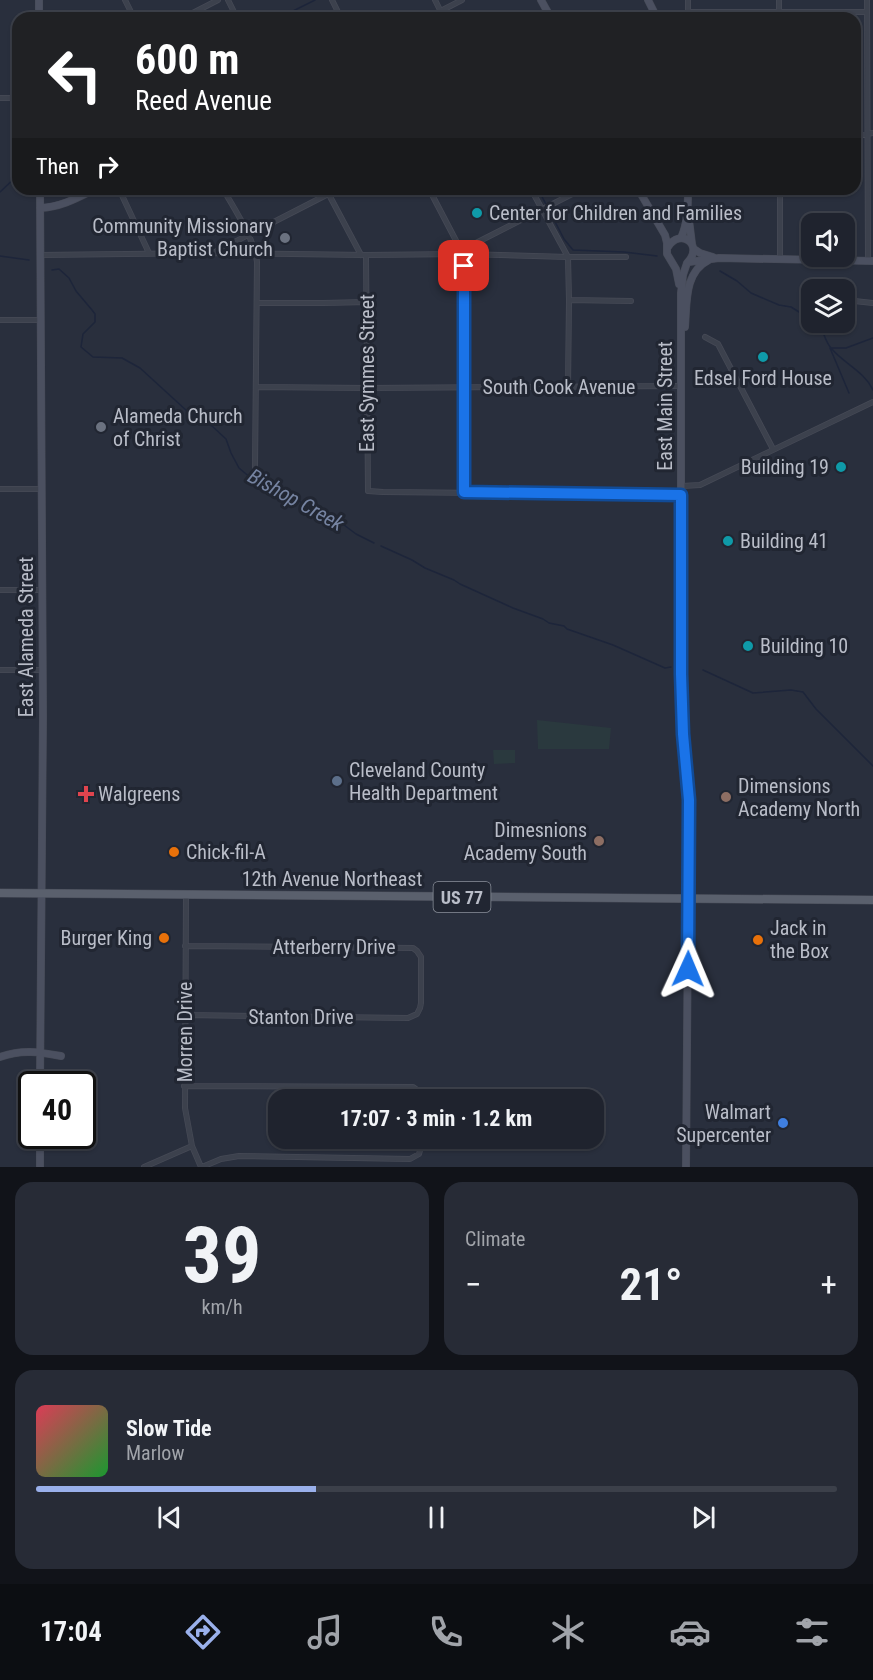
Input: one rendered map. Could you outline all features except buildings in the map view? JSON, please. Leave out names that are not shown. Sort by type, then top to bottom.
[{"type":"main road","name":"US 77","points":[[0,893],[43,893]]},
{"type":"main road","name":"12th Avenue Northeast","points":[[43,893],[873,900]]},
{"type":"street","points":[[195,12],[218,0]]},
{"type":"street","points":[[435,0],[441,11],[462,0]]},
{"type":"street","points":[[688,0],[688,12],[867,12]]},
{"type":"street","points":[[779,0],[779,12]]},
{"type":"street","points":[[641,195],[665,235],[668,258],[674,263],[682,265],[715,259],[870,261],[867,0]]},
{"type":"street","points":[[861,136],[873,133]]},
{"type":"street","name":"East Alameda Street","points":[[40,195],[43,893],[40,1071]]},
{"type":"street","points":[[40,208],[53,208],[83,195]]},
{"type":"street","points":[[122,195],[149,254]]},
{"type":"street","points":[[226,195],[256,254],[255,467],[259,477]]},
{"type":"street","points":[[213,253],[320,195]]},
{"type":"street","name":"East Symmes Street","points":[[329,195],[363,255],[367,302],[368,491],[464,492]]},
{"type":"street","points":[[432,195],[463,254],[464,492],[681,495]]},
{"type":"street","points":[[535,195],[568,257],[568,387]]},
{"type":"street","points":[[463,254],[470,246],[570,195]]},
{"type":"street","points":[[688,195],[688,214],[693,246],[692,258],[688,263]]},
{"type":"street","points":[[780,195],[780,259]]},
{"type":"street","points":[[667,250],[669,244],[679,238],[685,229],[688,214]]},
{"type":"street","points":[[657,223],[679,238],[688,240],[700,253],[715,259]]},
{"type":"street","points":[[40,255],[213,253],[626,257]]},
{"type":"street","points":[[681,360],[689,283],[699,267],[715,259]]},
{"type":"street","name":"East Main Street","points":[[674,263],[681,293]]},
{"type":"street","name":"East Main Street","points":[[686,1167],[689,800],[683,734],[681,674],[681,293],[683,275],[688,263]]},
{"type":"street","points":[[569,300],[631,301]]},
{"type":"street","points":[[855,301],[873,303]]},
{"type":"street","points":[[257,303],[367,302]]},
{"type":"street","points":[[0,320],[41,320]]},
{"type":"street","points":[[705,337],[718,344],[773,449]]},
{"type":"street","name":"South Cook Avenue","points":[[256,387],[681,387]]},
{"type":"street","points":[[682,486],[700,485],[873,402]]},
{"type":"street","points":[[0,489],[41,489]]},
{"type":"street","points":[[0,590],[42,590]]},
{"type":"street","points":[[0,670],[42,670]]},
{"type":"street","name":"Morren Drive","points":[[186,894],[184,1086],[186,1120],[192,1146],[202,1167]]},
{"type":"street","name":"Atterberry Drive","points":[[185,946],[413,948],[419,954],[421,962],[420,1008],[417,1014]]},
{"type":"street","name":"Stanton Drive","points":[[185,1016],[408,1018],[417,1014]]},
{"type":"street","points":[[0,1057],[15,1052],[40,1052],[61,1056]]},
{"type":"street","points":[[184,1086],[413,1087],[416,1089]]},
{"type":"street","points":[[144,1167],[192,1146]]},
{"type":"street","points":[[40,1149],[40,1167]]},
{"type":"street","points":[[202,1167],[221,1159],[239,1156],[410,1160],[419,1154],[420,1149]]},
{"type":"shaded area","points":[[537,720],[611,728],[609,749],[538,749]]},
{"type":"shaded area","points":[[493,750],[515,750],[515,763],[494,764]]},
{"type":"waterway","points":[[291,12],[315,0]]},
{"type":"waterway","points":[[0,192],[12,181]]},
{"type":"waterway","points":[[541,195],[564,239],[573,250],[657,256]]},
{"type":"waterway","name":"Bishop Creek","points":[[0,256],[29,260]]},
{"type":"waterway","name":"Bishop Creek","points":[[52,270],[59,269],[69,278],[76,291],[95,314],[95,322],[83,334],[81,347],[93,357],[122,358],[140,368],[187,411],[212,426],[226,439],[239,468],[252,479],[295,498],[312,510],[340,522],[356,534],[374,543]]},
{"type":"waterway","points":[[720,271],[751,293],[779,305],[791,307],[801,313]]},
{"type":"waterway","points":[[823,333],[831,348],[859,372],[873,390]]},
{"type":"waterway","points":[[849,393],[830,348],[846,348],[873,338]]},
{"type":"waterway","name":"Bishop Creek","points":[[381,546],[513,608],[613,645],[665,668],[671,667]]},
{"type":"waterway","name":"Bishop Creek","points":[[703,670],[753,693],[791,690],[803,692],[816,709],[873,766]]},
{"type":"place","name":"Center for Children and Families","points":[[477,213]]},
{"type":"place","name":"Community Missionary Baptist Church","points":[[285,238]]},
{"type":"place","name":"Edsel Ford House","points":[[763,357]]},
{"type":"place","name":"Alameda Church of Christ","points":[[101,427]]},
{"type":"place","name":"Building 19","points":[[841,467]]},
{"type":"place","name":"Building 41","points":[[728,541]]},
{"type":"place","name":"Building 10","points":[[748,646]]},
{"type":"place","name":"Cleveland County Health Department","points":[[337,781]]},
{"type":"place","name":"Walgreens","points":[[86,794]]},
{"type":"place","name":"Dimensions Academy North","points":[[726,797]]},
{"type":"place","name":"Dimesnions Academy South","points":[[599,841]]},
{"type":"place","name":"Chick-fil-A","points":[[174,852]]},
{"type":"place","name":"Burger King","points":[[164,938]]},
{"type":"place","name":"Jack in the Box","points":[[758,940]]},
{"type":"place","name":"Walmart Supercenter","points":[[783,1123]]},
{"type":"route","points":[[464,266],[464,492],[681,495],[681,674],[683,734],[689,800],[688,969]]}]
